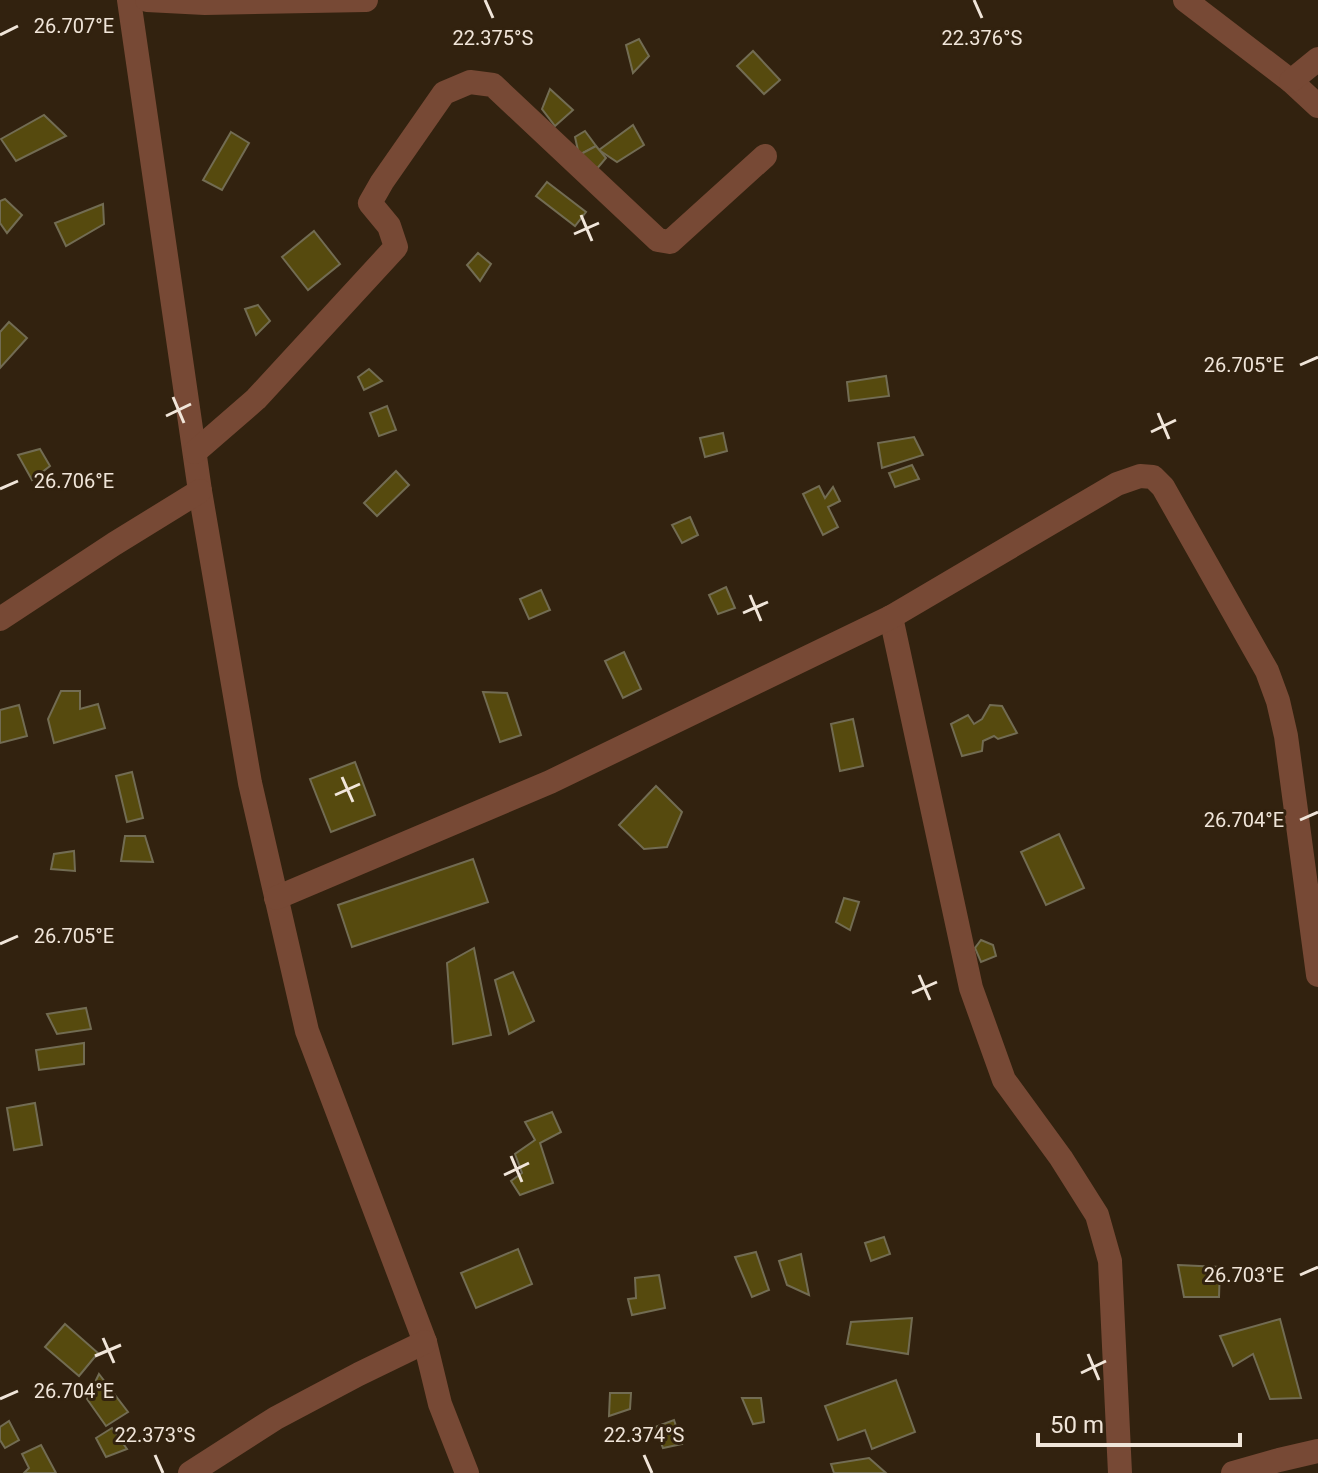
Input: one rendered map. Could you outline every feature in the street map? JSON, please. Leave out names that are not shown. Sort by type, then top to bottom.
[{"type":"street","points":[[129,0],[200,491],[250,783],[276,898],[307,1031],[425,1342],[440,1404],[467,1473]]},
{"type":"street","points":[[147,0],[205,3],[366,0]]},
{"type":"street","points":[[1185,0],[1291,81],[1318,106]]},
{"type":"street","points":[[1291,81],[1318,59]]},
{"type":"street","points":[[195,452],[256,399],[396,247],[389,226],[370,203],[444,93],[470,82],[493,85],[658,240],[670,242],[765,156]]},
{"type":"street","points":[[276,898],[550,782],[891,617],[1117,484],[1140,476],[1153,477],[1163,487],[1267,671],[1278,701],[1286,736],[1318,975]]},
{"type":"street","points":[[0,619],[200,491]]},
{"type":"street","points":[[891,617],[971,988],[1004,1080],[1061,1158],[1097,1215],[1110,1261],[1120,1473]]},
{"type":"street","points":[[190,1473],[211,1465],[276,1418],[425,1342]]},
{"type":"street","points":[[1233,1473],[1318,1451]]},
{"type":"building","points":[[639,39],[649,56],[633,73],[626,45]]},
{"type":"building","points":[[753,51],[780,80],[764,94],[737,66]]},
{"type":"building","points":[[550,89],[573,110],[555,126],[542,109]]},
{"type":"building","points":[[44,115],[66,136],[16,161],[1,139]]},
{"type":"building","points":[[633,125],[644,145],[617,162],[599,150]]},
{"type":"building","points":[[585,131],[596,146],[579,155],[575,137]]},
{"type":"building","points":[[231,132],[249,143],[222,190],[203,180]]},
{"type":"building","points":[[596,146],[606,158],[595,171],[579,155]]},
{"type":"building","points":[[547,182],[586,212],[575,226],[536,196]]},
{"type":"building","points":[[5,199],[22,215],[7,233],[0,223],[0,201]]},
{"type":"building","points":[[103,204],[104,224],[66,246],[55,223]]},
{"type":"building","points":[[314,231],[340,264],[308,290],[282,257]]},
{"type":"building","points":[[478,253],[491,264],[480,281],[467,265]]},
{"type":"building","points":[[258,305],[270,321],[256,335],[245,309]]},
{"type":"building","points":[[9,322],[27,338],[0,368],[0,332]]},
{"type":"building","points":[[369,369],[382,381],[364,390],[358,377]]},
{"type":"building","points":[[886,376],[889,396],[849,401],[847,382]]},
{"type":"building","points":[[387,406],[396,430],[379,436],[370,413]]},
{"type":"building","points":[[723,433],[727,451],[705,457],[700,438]]},
{"type":"building","points":[[914,437],[923,455],[882,468],[878,443]]},
{"type":"building","points":[[40,449],[50,466],[32,480],[18,455]]},
{"type":"building","points":[[912,465],[919,479],[895,487],[889,473]]},
{"type":"building","points":[[396,471],[409,485],[377,516],[364,503]]},
{"type":"building","points":[[819,486],[825,498],[833,487],[840,501],[828,507],[838,527],[823,535],[803,494]]},
{"type":"building","points":[[690,517],[698,535],[682,543],[672,525]]},
{"type":"building","points":[[726,587],[735,608],[718,614],[709,595]]},
{"type":"building","points":[[541,590],[550,610],[529,619],[520,599]]},
{"type":"building","points":[[624,652],[641,689],[623,698],[605,661]]},
{"type":"building","points":[[61,691],[80,691],[80,709],[98,704],[105,728],[54,743],[48,719]]},
{"type":"building","points":[[483,692],[507,693],[521,735],[500,742]]},
{"type":"building","points":[[19,705],[27,736],[0,743],[0,710]]},
{"type":"building","points":[[990,705],[1002,706],[1017,733],[998,739],[994,736],[983,741],[982,751],[962,756],[951,724],[968,715],[974,724],[982,719]]},
{"type":"building","points":[[853,719],[863,766],[840,771],[831,724]]},
{"type":"building","points":[[355,762],[375,815],[331,832],[310,779]]},
{"type":"building","points":[[132,772],[143,818],[127,822],[116,776]]},
{"type":"building","points":[[656,786],[682,812],[667,847],[644,849],[619,825]]},
{"type":"building","points":[[1059,834],[1084,888],[1046,905],[1021,852]]},
{"type":"building","points":[[125,836],[145,836],[153,862],[121,861]]},
{"type":"building","points":[[74,851],[75,871],[51,869],[54,854]]},
{"type":"building","points":[[473,859],[488,902],[352,947],[338,905]]},
{"type":"building","points":[[844,898],[859,902],[850,930],[836,922]]},
{"type":"building","points":[[981,940],[993,945],[996,956],[981,962],[975,948]]},
{"type":"building","points":[[474,948],[491,1035],[453,1044],[447,963]]},
{"type":"building","points":[[513,972],[534,1021],[509,1034],[495,980]]},
{"type":"building","points":[[86,1008],[91,1029],[57,1034],[47,1014]]},
{"type":"building","points":[[84,1043],[84,1064],[39,1070],[36,1050]]},
{"type":"building","points":[[35,1103],[42,1145],[14,1150],[7,1108]]},
{"type":"building","points":[[552,1112],[561,1132],[540,1143],[553,1183],[520,1195],[511,1181],[522,1173],[515,1154],[535,1140],[525,1122]]},
{"type":"building","points":[[884,1237],[890,1254],[871,1261],[865,1243]]},
{"type":"building","points":[[518,1249],[532,1284],[476,1308],[461,1273]]},
{"type":"building","points":[[756,1252],[769,1290],[752,1297],[735,1257]]},
{"type":"building","points":[[801,1254],[809,1295],[787,1285],[779,1261]]},
{"type":"building","points":[[1178,1265],[1220,1267],[1219,1297],[1184,1297]]},
{"type":"building","points":[[659,1275],[665,1308],[632,1315],[628,1299],[636,1298],[635,1278]]},
{"type":"building","points":[[912,1318],[908,1354],[847,1344],[851,1322]]},
{"type":"building","points":[[1280,1319],[1301,1398],[1270,1399],[1253,1354],[1233,1366],[1220,1336]]},
{"type":"building","points":[[65,1324],[98,1353],[79,1376],[45,1347]]},
{"type":"building","points":[[99,1374],[128,1412],[106,1426],[87,1399]]},
{"type":"building","points":[[896,1380],[915,1432],[872,1449],[865,1430],[838,1440],[825,1406]]},
{"type":"building","points":[[610,1393],[631,1393],[630,1409],[609,1416]]},
{"type":"building","points":[[742,1398],[761,1398],[764,1422],[753,1424]]},
{"type":"building","points":[[674,1420],[682,1444],[663,1448],[655,1427]]},
{"type":"building","points":[[9,1421],[19,1440],[5,1448],[0,1440],[0,1427]]},
{"type":"building","points":[[112,1428],[127,1449],[106,1457],[96,1438]]},
{"type":"building","points":[[41,1445],[56,1473],[24,1473],[29,1468],[22,1454]]},
{"type":"building","points":[[869,1458],[886,1473],[834,1473],[831,1464]]}]
